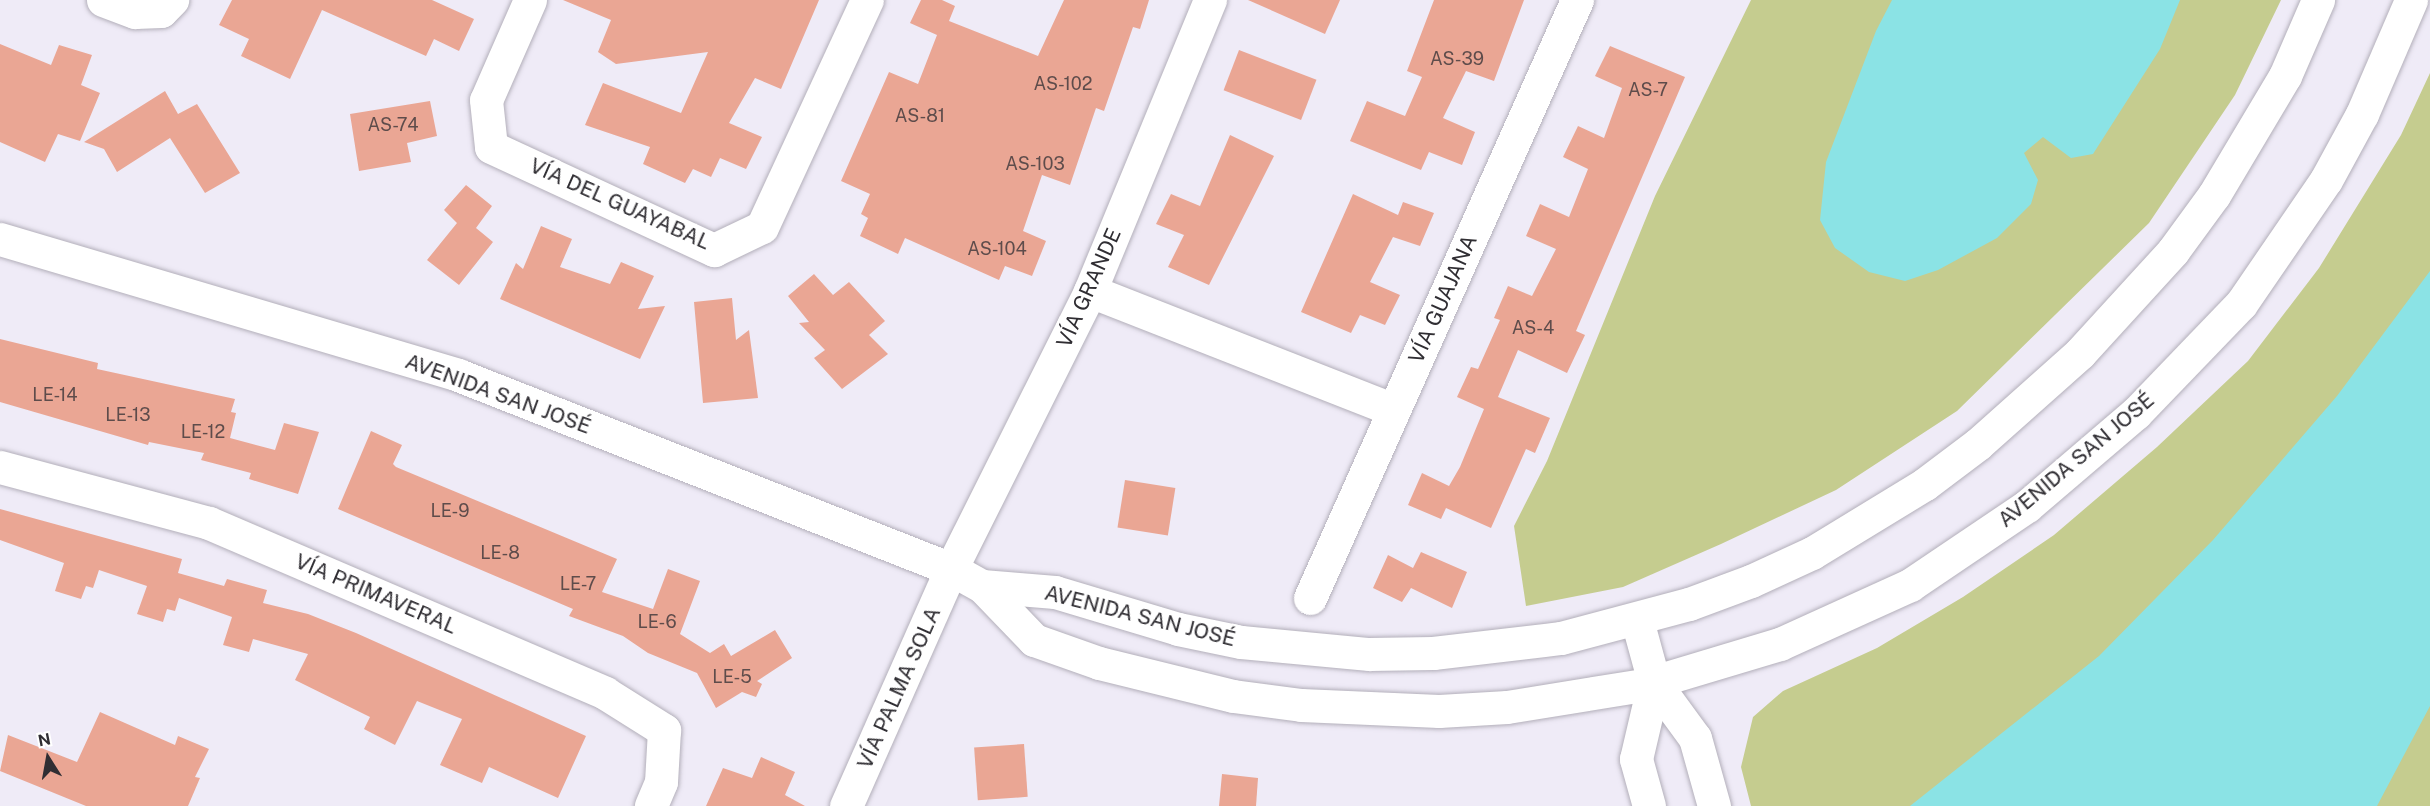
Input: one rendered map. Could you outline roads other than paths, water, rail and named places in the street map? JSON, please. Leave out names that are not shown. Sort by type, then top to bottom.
[{"type":"street","points":[[103,0],[135,12],[161,11],[172,0]]},
{"type":"street","name":"VÍA DEL GUAYABAL","points":[[530,0],[486,100],[491,147],[714,249],[762,227],[867,0]]},
{"type":"street","name":"VÍA GRANDE","points":[[951,569],[1090,291],[1210,0]]},
{"type":"street","name":"VÍA GUAJANA","points":[[1310,598],[1577,0]]},
{"type":"street","name":"AVENIDA SAN JOSÉ","points":[[982,586],[1055,592],[1147,621],[1241,642],[1347,652],[1433,653],[1497,648],[1561,638],[1637,620],[1751,581],[1870,520],[1978,444],[2080,353],[2173,251],[2214,195],[2284,76],[2318,0]]},
{"type":"street","name":"AVENIDA SAN JOSÉ","points":[[0,239],[458,375],[951,569],[982,586],[1034,640],[1165,682],[1267,701],[1370,710],[1439,711],[1575,698],[1654,682],[1780,644],[1910,585],[2027,506],[2136,413],[2241,304],[2286,244],[2362,114],[2411,0]]},
{"type":"street","points":[[1090,291],[1394,410]]},
{"type":"street","name":"VÍA PRIMAVERAL","points":[[0,467],[209,523],[605,693],[664,730],[661,782],[651,806]]},
{"type":"street","name":"VÍA PALMA SOLA","points":[[846,806],[951,569]]},
{"type":"street","points":[[1637,620],[1654,682],[1695,738],[1714,806]]},
{"type":"street","points":[[1649,806],[1636,759],[1654,682]]},
{"type":"water","points":[[1892,0],[2180,0],[2160,49],[2093,154],[2071,158],[2043,137],[2024,153],[2038,180],[2031,204],[1997,238],[1938,270],[1905,281],[1869,272],[1835,248],[1820,220],[1826,162],[1876,31]]},
{"type":"water","points":[[2430,271],[2430,706],[2377,806],[1910,806],[2099,656],[2213,540],[2337,396]]}]
